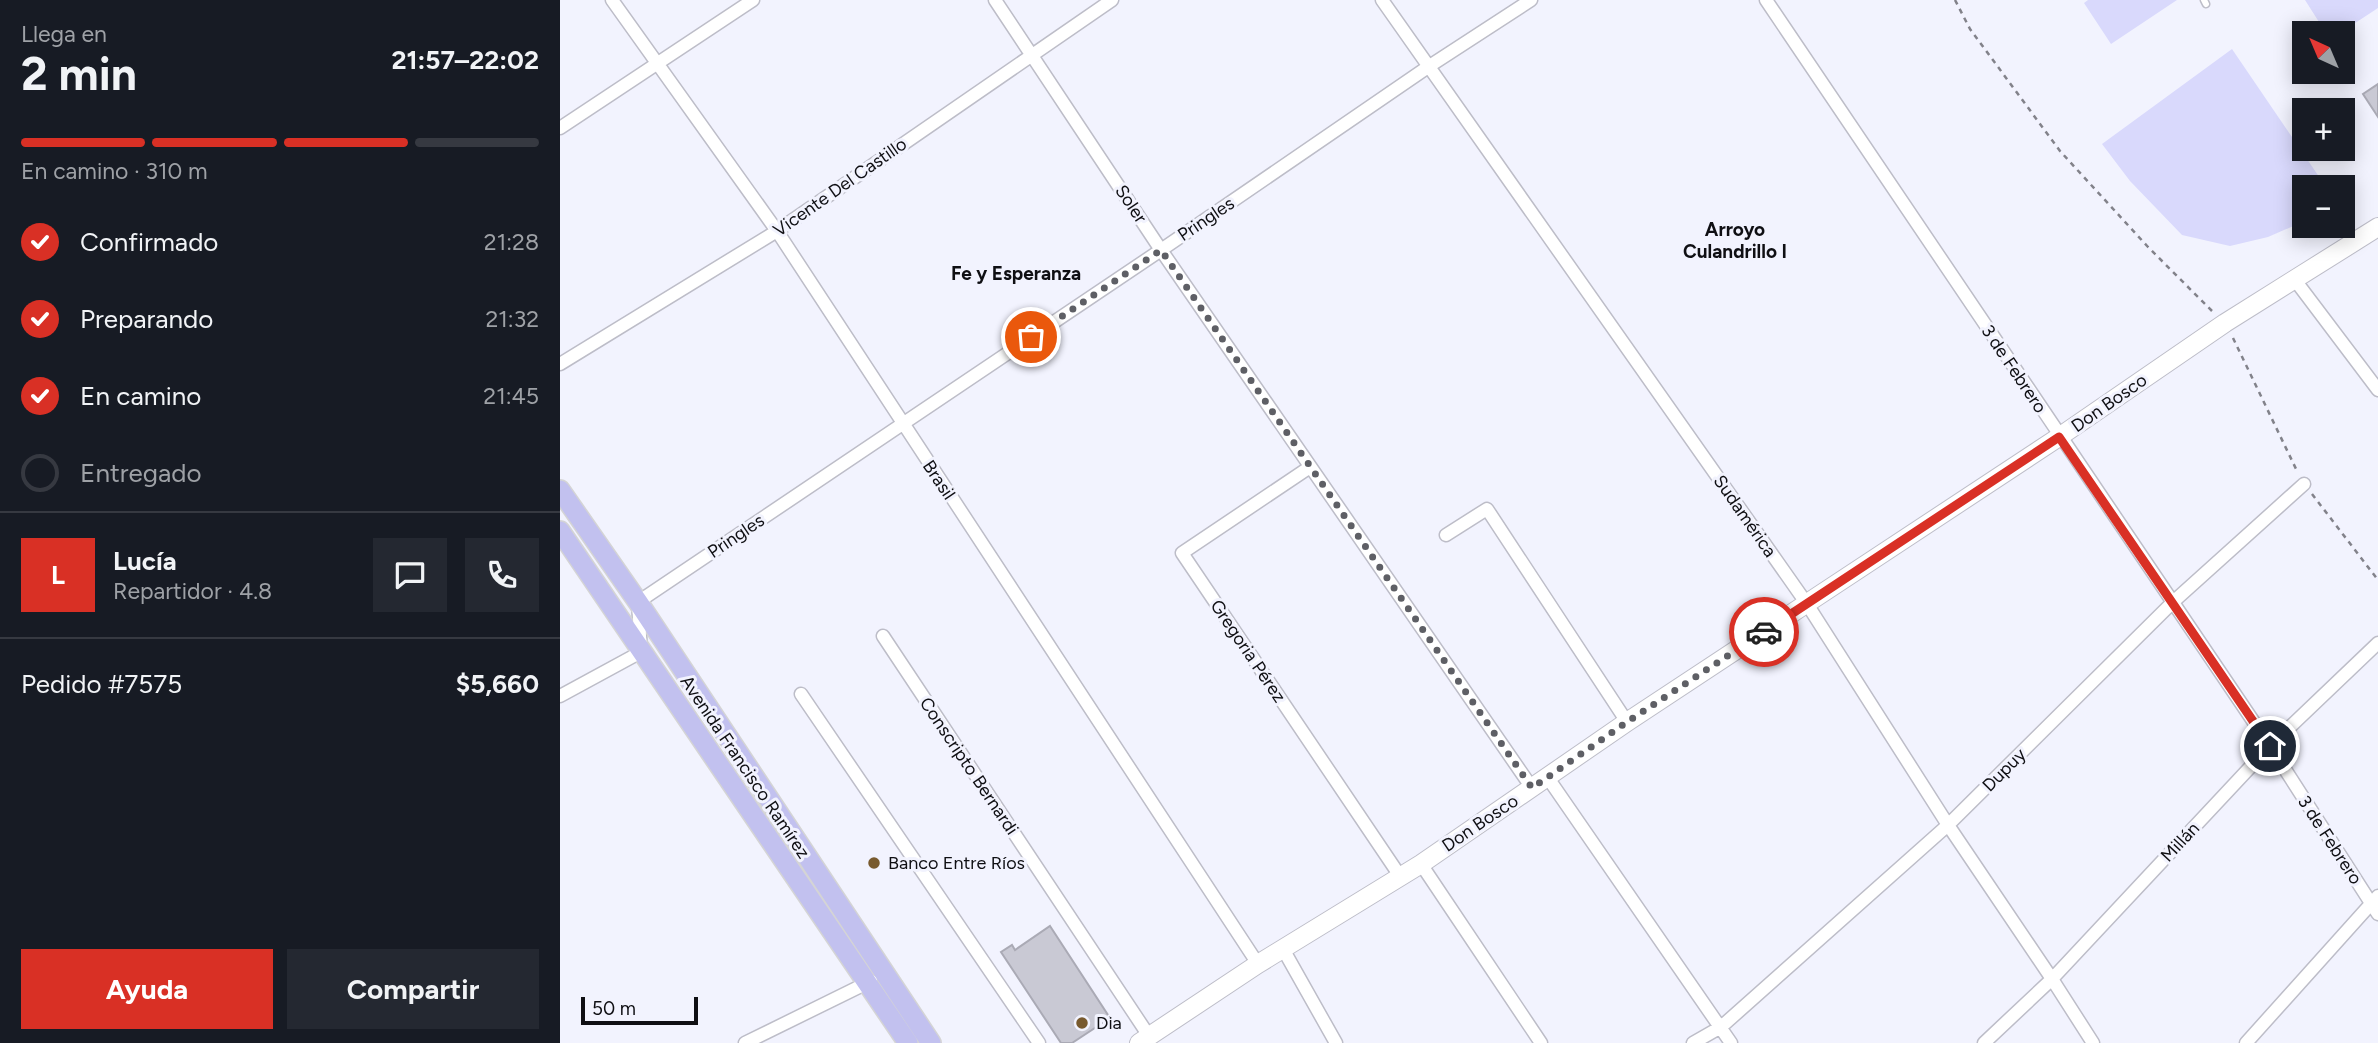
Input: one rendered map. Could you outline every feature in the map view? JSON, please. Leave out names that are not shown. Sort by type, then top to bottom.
[{"type":"main road","name":"Don Bosco","points":[[1144,1040],[1258,964],[1421,864],[1627,722],[2059,437],[2225,323],[2378,227]]},
{"type":"main road","name":"Avenida Francisco Ramírez","points":[[560,490],[638,602],[875,979],[908,1043]]},
{"type":"main road","name":"Avenida Francisco Ramírez","points":[[560,531],[641,652],[875,979],[931,1043]]},
{"type":"street","name":"Brasil","points":[[612,0],[777,232],[1258,964]]},
{"type":"street","points":[[560,128],[753,0]]},
{"type":"street","name":"Soler","points":[[995,0],[1161,250],[1310,467],[1731,1043]]},
{"type":"street","name":"Vicente Del Castillo","points":[[560,364],[777,232],[1112,0]]},
{"type":"street","name":"Sudamérica","points":[[1382,0],[1807,604],[1948,825],[2093,1043]]},
{"type":"street","name":"Pringles","points":[[638,602],[1531,0]]},
{"type":"street","name":"3 de Febrero","points":[[1766,0],[2376,904]]},
{"type":"street","points":[[2295,280],[2378,390]]},
{"type":"street","name":"Gregoria Pérez","points":[[1310,467],[1182,553],[1400,876]]},
{"type":"street","name":"Dupuy","points":[[1693,1043],[1721,1027],[1948,825],[2173,602],[2304,484]]},
{"type":"street","points":[[1446,535],[1487,509],[1627,722]]},
{"type":"street","points":[[560,696],[641,652],[638,602]]},
{"type":"street","name":"Conscripto Bernardi","points":[[883,636],[1144,1040]]},
{"type":"street","name":"Millán","points":[[1984,1043],[2052,979],[2270,746],[2378,643]]},
{"type":"street","points":[[801,694],[1039,1043]]},
{"type":"street","points":[[1421,864],[1541,1043]]},
{"type":"street","points":[[2246,1043],[2376,904]]},
{"type":"street","points":[[1283,949],[1336,1043]]},
{"type":"street","points":[[746,1043],[875,979]]},
{"type":"path","points":[[1955,0],[1970,29],[2060,150],[2148,247],[2225,323],[2304,484],[2378,580]]},
{"type":"shaded area","points":[[2088,0],[2177,0],[2111,44],[2084,3]]},
{"type":"shaded area","points":[[2305,0],[2378,0],[2378,8],[2356,22],[2318,21]]},
{"type":"shaded area","points":[[2232,49],[2292,137],[2292,161],[2308,161],[2318,175],[2292,175],[2292,227],[2268,237],[2230,246],[2182,235],[2130,181],[2102,144]]},
{"type":"building","points":[[2378,84],[2378,117],[2363,94]]},
{"type":"building","points":[[1050,926],[1110,1018],[1072,1043],[1061,1043],[1001,952],[1012,945],[1015,950]]},
{"type":"way so far","points":[[1031,337],[1161,250],[1532,788],[1764,632]]},
{"type":"place","name":"Banco Entre Ríos","points":[[874,863]]},
{"type":"place","name":"Dia","points":[[1082,1023]]},
{"type":"district","name":"Arroyo Culandrillo I","points":[[1735,240]]},
{"type":"district","name":"Fe y Esperanza","points":[[1016,273]]},
{"type":"route","points":[[1764,632],[2059,437],[2270,746]]}]
